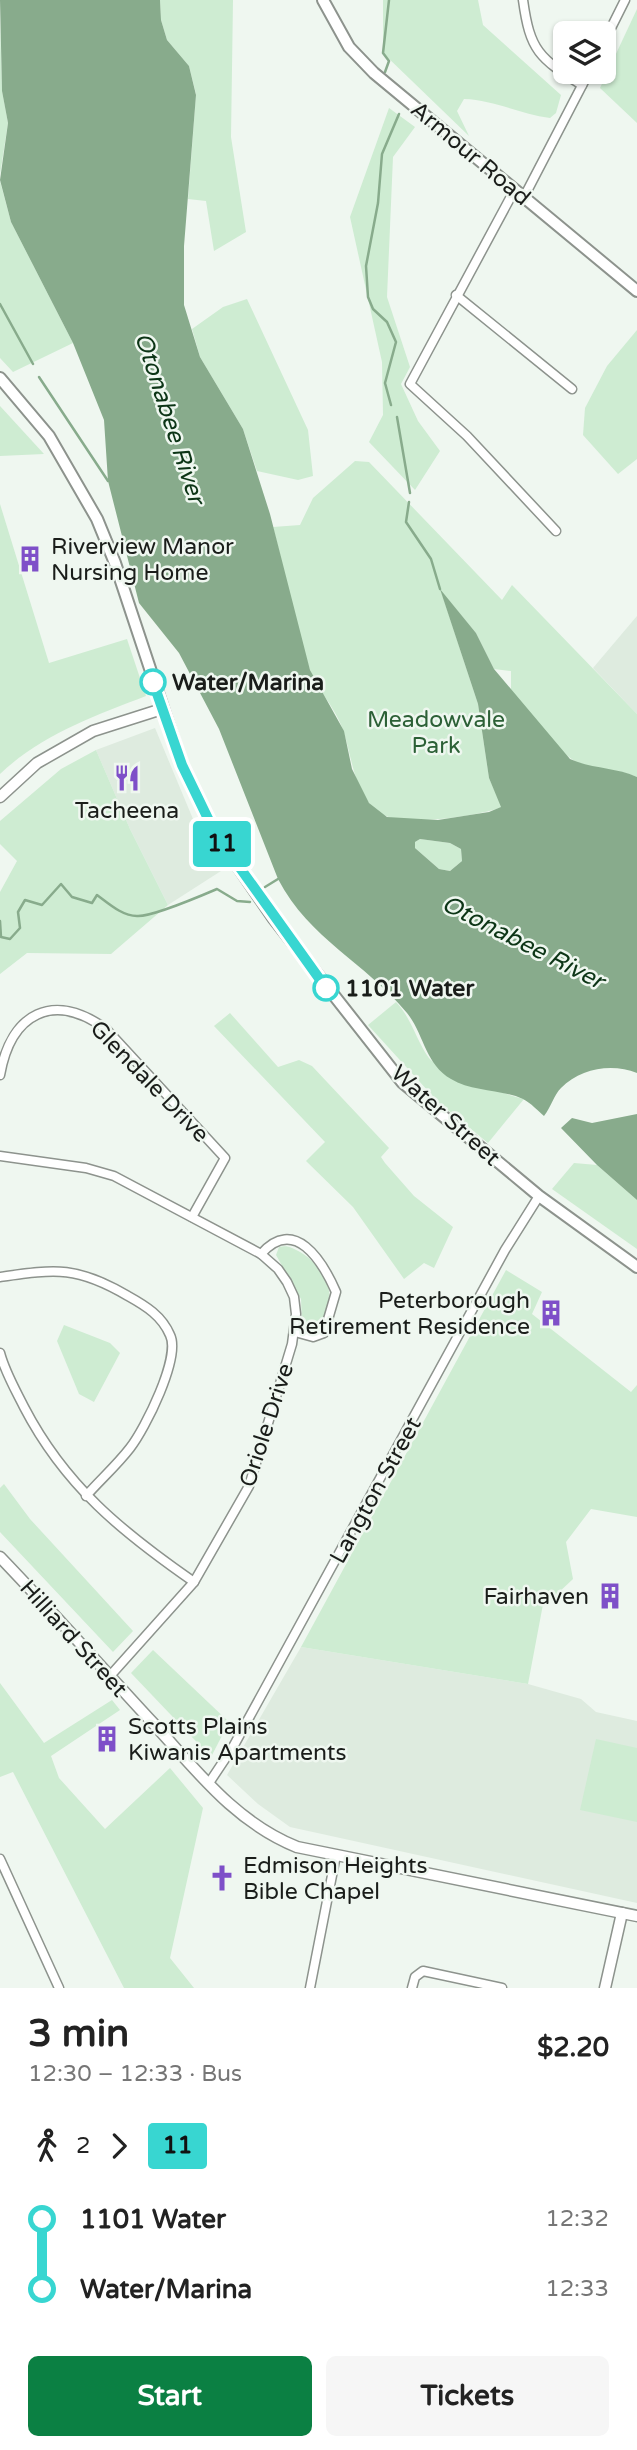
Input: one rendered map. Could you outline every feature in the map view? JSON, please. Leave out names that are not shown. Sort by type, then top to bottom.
[{"type":"main road","name":"Armour Road","points":[[323,0],[349,47],[374,73],[637,290]]},
{"type":"main road","name":"Water Street","points":[[0,378],[49,436],[97,519],[115,563],[182,765],[215,833],[318,979],[402,1082],[435,1113],[539,1195],[637,1266]]},
{"type":"street","points":[[523,0],[528,36],[539,52],[553,67],[582,85],[456,295],[410,384],[467,436],[556,530]]},
{"type":"street","points":[[614,21],[625,0]]},
{"type":"street","points":[[456,295],[572,390]]},
{"type":"street","points":[[0,797],[37,763],[93,731],[162,709]]},
{"type":"street","name":"Glendale Drive","points":[[0,1075],[5,1049],[17,1029],[38,1014],[69,1010],[88,1016],[106,1029],[225,1158],[192,1217]]},
{"type":"street","name":"Oriole Drive","points":[[0,1156],[86,1168],[114,1176],[261,1254],[278,1269],[294,1297],[295,1332],[249,1486],[194,1582],[110,1677]]},
{"type":"street","name":"Langton Street","points":[[209,1783],[228,1756],[505,1250],[539,1195]]},
{"type":"street","points":[[261,1254],[271,1242],[282,1237],[299,1243],[317,1257],[336,1292],[324,1333],[313,1337],[295,1332]]},
{"type":"street","points":[[0,1277],[51,1270],[88,1275],[153,1310],[172,1337],[172,1358],[143,1426],[131,1447],[86,1496]]},
{"type":"street","points":[[0,1353],[8,1376],[41,1438],[86,1496],[141,1545],[194,1582]]},
{"type":"street","name":"Hilliard Street","points":[[0,1557],[209,1783],[250,1823],[273,1837],[297,1847],[637,1916]]},
{"type":"street","points":[[310,1988],[336,1855]]},
{"type":"street","points":[[0,1859],[54,1987]]},
{"type":"street","points":[[605,1988],[622,1913]]},
{"type":"street","points":[[412,1988],[415,1977],[423,1971],[502,1988]]},
{"type":"shaded area","points":[[637,616],[637,714],[593,668]]},
{"type":"shaded area","points":[[155,728],[193,819],[221,871],[168,905],[130,829],[96,750]]},
{"type":"shaded area","points":[[301,1647],[528,1684],[581,1699],[596,1712],[637,1721],[637,1903],[290,1827],[258,1804],[227,1775]]},
{"type":"green space","points":[[160,0],[233,0],[231,137],[246,232],[214,251],[206,201],[188,199],[196,94],[189,66],[167,40],[161,20]]},
{"type":"green space","points":[[383,0],[478,0],[483,25],[561,95],[556,113],[550,118],[464,99],[457,111],[469,136],[383,53]]},
{"type":"green space","points":[[637,9],[637,123],[600,88],[602,84],[616,84],[616,54]]},
{"type":"green space","points":[[0,17],[2,91],[8,123],[0,175]]},
{"type":"green space","points":[[389,108],[415,127],[393,157],[387,297],[410,367],[401,384],[418,421],[440,451],[415,490],[369,442],[383,415],[382,362],[350,217]]},
{"type":"green space","points":[[0,181],[11,222],[73,343],[13,372],[0,358]]},
{"type":"green space","points":[[247,299],[308,430],[313,476],[298,480],[257,471],[243,429],[200,357],[192,329],[223,307]]},
{"type":"green space","points":[[637,330],[637,459],[618,474],[583,435],[585,408],[607,366]]},
{"type":"green space","points":[[0,406],[44,454],[0,456]]},
{"type":"green space","name":"Meadowvale Park","points":[[355,461],[369,462],[502,600],[512,585],[637,714],[637,777],[583,765],[564,753],[511,690],[511,671],[494,669],[476,633],[441,591],[478,704],[489,778],[502,807],[426,820],[396,819],[376,810],[361,791],[341,724],[309,667],[273,527],[300,525],[313,498]]},
{"type":"green space","points":[[0,504],[49,663],[127,639],[146,696],[51,737],[0,774]]},
{"type":"green space","points":[[96,750],[130,829],[168,905],[111,954],[27,953],[0,974],[0,892],[17,861],[0,844],[0,821],[61,769]]},
{"type":"green space","points":[[420,839],[450,843],[461,849],[462,861],[450,871],[439,869],[415,848],[415,842]]},
{"type":"green space","points":[[396,1002],[429,1058],[435,1063],[474,1082],[524,1099],[488,1143],[439,1103],[368,1025]]},
{"type":"green space","points":[[230,1013],[278,1067],[299,1060],[312,1066],[389,1148],[381,1157],[385,1163],[414,1196],[453,1227],[434,1268],[424,1263],[404,1279],[353,1207],[306,1161],[325,1142],[214,1026]]},
{"type":"green space","points":[[574,1163],[597,1165],[637,1200],[637,1249],[552,1189]]},
{"type":"green space","points":[[279,1247],[300,1252],[310,1259],[324,1277],[330,1298],[329,1310],[319,1332],[313,1332],[302,1324],[301,1299],[276,1255]]},
{"type":"green space","points":[[506,1270],[542,1292],[532,1314],[631,1392],[637,1385],[637,1517],[591,1509],[566,1542],[573,1579],[556,1595],[544,1599],[528,1684],[301,1647]]},
{"type":"green space","points":[[64,1325],[110,1343],[120,1353],[94,1402],[79,1394],[57,1341]]},
{"type":"green space","points":[[4,1484],[30,1519],[133,1631],[113,1652],[0,1532],[0,1488]]},
{"type":"green space","points":[[153,1650],[229,1722],[211,1757],[131,1673]]},
{"type":"green space","points":[[0,1683],[44,1743],[112,1700],[120,1710],[51,1756],[59,1778],[105,1829],[170,1768],[203,1808],[170,1958],[194,1988],[124,1988],[13,1772],[0,1777]]},
{"type":"green space","points":[[596,1739],[637,1748],[637,1822],[580,1810]]},
{"type":"water","name":"Otonabee River","points":[[0,0],[160,0],[161,20],[167,40],[189,66],[196,95],[184,246],[184,305],[200,357],[243,429],[270,514],[310,670],[344,731],[352,769],[369,803],[387,817],[438,820],[489,812],[501,807],[489,778],[478,704],[440,589],[476,633],[494,669],[570,759],[637,777],[637,1073],[607,1068],[578,1076],[559,1091],[544,1116],[523,1099],[451,1079],[442,1073],[430,1057],[413,1021],[391,995],[322,935],[291,900],[278,879],[219,729],[179,653],[139,603],[108,481],[104,420],[73,343],[11,222],[0,180],[8,123],[2,91]],"holes":[[[420,839],[450,843],[461,849],[462,861],[450,871],[439,869],[415,848],[415,842]]]},
{"type":"water","points":[[637,1114],[637,1200],[597,1165],[561,1128],[572,1118],[592,1123]]},
{"type":"waterway","points":[[385,72],[389,61],[383,53],[389,0]]},
{"type":"waterway","points":[[391,405],[385,383],[396,342],[387,322],[373,309],[368,297],[366,266],[378,203],[382,154],[399,114]]},
{"type":"waterway","points":[[0,304],[33,364]]},
{"type":"waterway","points":[[39,377],[108,481]]},
{"type":"waterway","points":[[397,417],[410,493]]},
{"type":"waterway","points":[[409,502],[406,522],[431,559],[440,589]]},
{"type":"waterway","points":[[265,887],[278,879]]},
{"type":"waterway","points":[[0,921],[1,937],[10,939],[20,928],[18,912],[25,900],[42,905],[61,884],[72,897],[92,903],[97,895],[121,911],[137,916],[165,909],[217,889],[237,901],[250,902]]},
{"type":"bus line","name":"11","points":[[153,682],[182,765],[215,833],[274,919],[326,988]]},
{"type":"place","name":"Riverview Manor Nursing Home","points":[[30,559]]},
{"type":"place","name":"Water/Marina","points":[[153,682]]},
{"type":"place","name":"Tacheena","points":[[127,778]]},
{"type":"place","name":"1101 Water","points":[[326,988]]},
{"type":"place","name":"Peterborough Retirement Residence","points":[[551,1313]]},
{"type":"place","name":"Fairhaven","points":[[610,1596]]},
{"type":"place","name":"Scotts Plains Kiwanis Apartments","points":[[107,1739]]},
{"type":"place","name":"Edmison Heights Bible Chapel","points":[[222,1878]]}]
